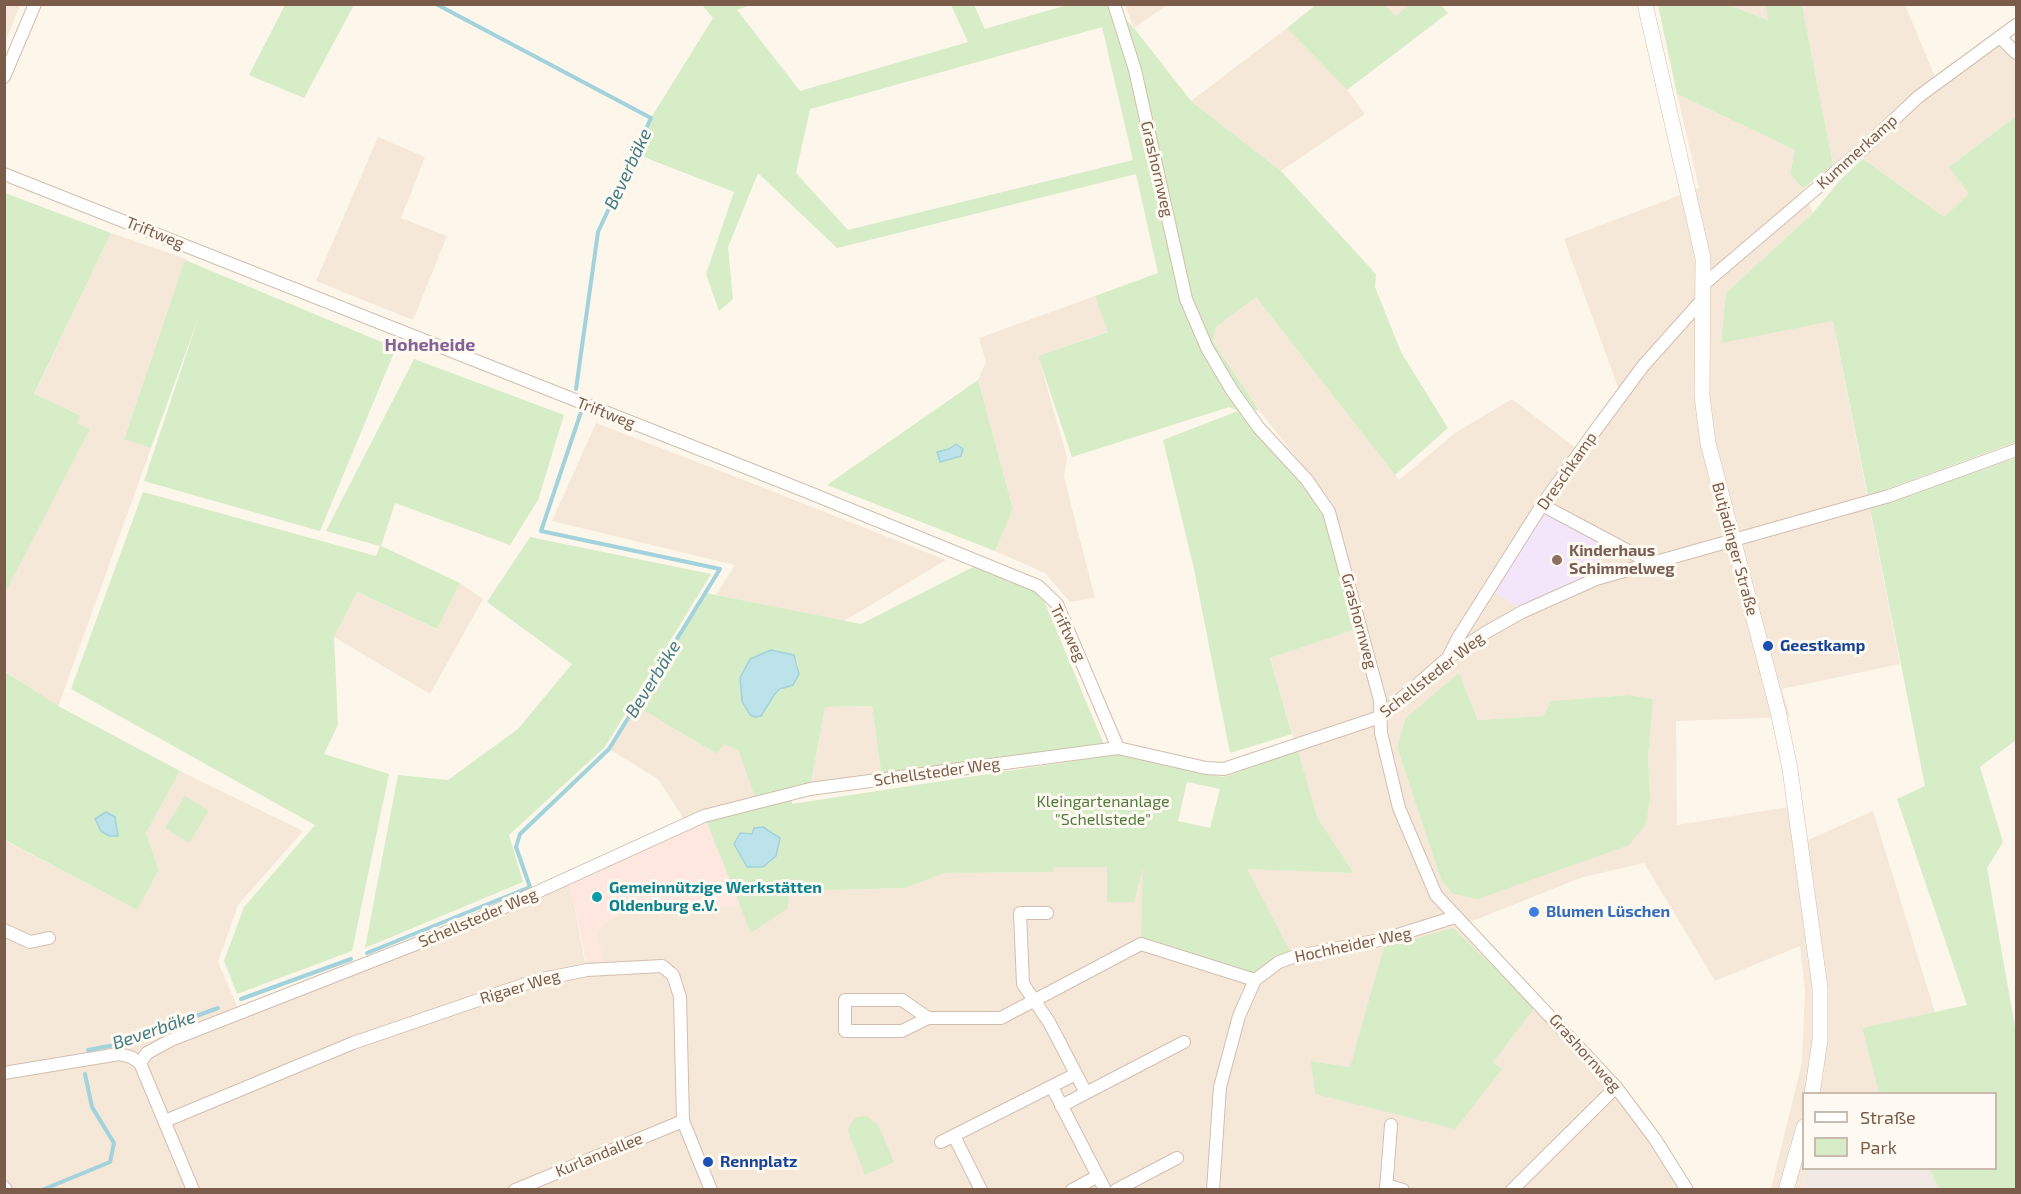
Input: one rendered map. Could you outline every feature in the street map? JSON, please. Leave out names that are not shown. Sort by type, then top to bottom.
[{"type":"street","points":[[4,77],[35,4]]},
{"type":"street","name":"Grashornweg","points":[[1114,4],[1135,70],[1186,299],[1207,348],[1231,389],[1259,428],[1307,480],[1329,512],[1380,700],[1381,733],[1399,808],[1436,895],[1617,1087],[1655,1139],[1686,1190]]},
{"type":"street","name":"Butjadinger Straße","points":[[1645,4],[1698,231],[1702,258],[1704,420],[1778,711],[1796,811],[1820,988],[1820,1040],[1812,1092]]},
{"type":"street","name":"Kummerkamp","points":[[1703,292],[1918,97],[2016,25]]},
{"type":"street","points":[[2000,37],[2016,54]]},
{"type":"street","name":"Triftweg","points":[[4,174],[805,491],[1038,586],[1057,604],[1118,748]]},
{"type":"street","name":"Dreschkamp","points":[[1449,657],[1458,638],[1542,506],[1643,366],[1703,292]]},
{"type":"street","points":[[1733,538],[1889,496],[2016,450]]},
{"type":"street","points":[[1542,506],[1649,562]]},
{"type":"street","name":"Schellsteder Weg","points":[[140,1063],[147,1053],[171,1040],[467,924],[704,816],[810,789],[1118,748],[1206,768],[1224,769],[1380,717],[1449,657],[1522,612],[1596,579],[1733,538]]},
{"type":"street","points":[[1047,913],[1020,913],[1023,984],[1049,1022],[1086,1093]]},
{"type":"street","name":"Hochheider Weg","points":[[1254,980],[1265,970],[1286,960],[1385,939],[1455,917]]},
{"type":"street","points":[[4,930],[30,942],[49,938]]},
{"type":"street","points":[[928,1018],[902,1000],[845,1000],[845,1031],[902,1031],[928,1018],[1001,1018],[1141,944],[1254,980],[1239,1016],[1220,1087],[1213,1190]]},
{"type":"street","name":"Rigaer Weg","points":[[165,1120],[353,1044],[537,980],[587,970],[655,966],[668,970],[679,989],[683,1121],[711,1190]]},
{"type":"street","points":[[1061,1106],[1184,1042]]},
{"type":"street","points":[[4,1073],[119,1054],[140,1063],[194,1190]]},
{"type":"street","points":[[941,1142],[1076,1074]]},
{"type":"street","points":[[1052,1087],[1106,1190]]},
{"type":"street","points":[[1512,1190],[1617,1087]]},
{"type":"street","name":"Kurlandallee","points":[[515,1190],[683,1121]]},
{"type":"street","points":[[1391,1125],[1386,1187],[1403,1190]]},
{"type":"street","points":[[1786,1190],[1802,1131]]},
{"type":"street","points":[[954,1136],[981,1190]]},
{"type":"street","points":[[1116,1190],[1177,1158]]},
{"type":"street","points":[[1074,1189],[1098,1176]]},
{"type":"shaded area","points":[[4,5],[20,5],[5,42]]},
{"type":"shaded area","points":[[1125,5],[1167,5],[1134,28]]},
{"type":"shaded area","points":[[1385,5],[1409,5],[1396,16]]},
{"type":"shaded area","points":[[1729,5],[1766,5],[1769,20]]},
{"type":"shaded area","points":[[1802,5],[1905,5],[1940,89],[2000,42],[2016,62],[2016,116],[1949,167],[1970,194],[1944,217],[1851,150],[1833,165]]},
{"type":"shaded area","points":[[1287,28],[1347,90],[1365,114],[1281,171],[1191,101]]},
{"type":"shaded area","points":[[1677,94],[1795,150],[1790,174],[1803,189],[1813,213],[1726,293],[1721,342],[1833,321],[1900,664],[1782,689],[1790,717],[1676,721],[1677,825],[1800,805],[1806,841],[1873,811],[1935,1013],[1862,1028],[1879,1092],[1802,1092],[1802,1170],[1808,1170],[1802,1189],[1771,1189],[1802,1062],[1805,991],[1800,946],[1715,981],[1644,863],[1583,877],[1470,922],[1609,1071],[1692,1189],[7,1189],[4,1185],[4,840],[137,910],[159,870],[146,833],[180,771],[303,831],[238,905],[218,962],[240,1013],[569,878],[585,962],[602,925],[644,898],[649,909],[740,905],[752,933],[789,891],[905,888],[945,873],[1053,872],[1054,867],[1144,867],[1252,976],[1277,958],[1246,868],[1354,873],[1317,817],[1270,658],[1366,625],[1334,506],[1259,410],[1213,340],[1216,327],[1256,297],[1399,480],[1455,433],[1512,399],[1585,455],[1623,401],[1564,239],[1699,188]],"holes":[[[1459,673],[1478,720],[1543,716],[1551,701],[1628,695],[1652,699],[1648,757],[1650,796],[1441,880],[1397,747]],[[1362,1030],[1493,1062],[1501,1069],[1315,1094],[1312,1061],[1350,1067]]]},
{"type":"shaded area","points":[[378,137],[425,157],[401,218],[447,236],[413,320],[316,281]]},
{"type":"shaded area","points":[[111,233],[186,259],[124,438],[151,448],[58,707],[5,671],[4,593],[90,429],[76,423],[79,414],[34,395]]},
{"type":"shaded area","points":[[1095,296],[1109,331],[1038,356],[1067,457],[1064,477],[1095,598],[1070,602],[1045,573],[995,551],[1013,509],[978,380],[986,362],[979,338]]},
{"type":"shaded area","points":[[596,423],[946,560],[844,621],[716,595],[735,565],[552,521]]},
{"type":"shaded area","name":"Kinderhaus Schimmelweg","points":[[1544,512],[1608,545],[1593,575],[1519,608],[1494,592]]},
{"type":"shaded area","points":[[460,583],[483,599],[430,694],[334,637],[357,592],[436,629]]},
{"type":"shaded area","points":[[636,706],[717,754],[724,744],[740,751],[756,801],[687,824],[658,779],[609,749]]},
{"type":"shaded area","points":[[872,706],[882,779],[810,789],[825,707]]},
{"type":"shaded area","points":[[704,816],[740,905],[649,909],[643,899],[602,925],[598,934],[604,961],[586,962],[569,878]]},
{"type":"shaded area","points":[[1807,1170],[1930,1170],[1938,1189],[1802,1190]]},
{"type":"green space","points":[[1317,4],[1385,5],[1396,16],[1409,5],[1441,5],[1448,13],[1347,90],[1287,28]]},
{"type":"green space","points":[[285,5],[354,5],[304,98],[249,75]]},
{"type":"green space","points":[[702,5],[750,5],[737,10],[800,91],[968,42],[951,5],[974,5],[985,29],[1067,5],[1112,5],[1134,28],[1191,101],[1281,171],[1376,274],[1375,287],[1401,352],[1448,428],[1395,475],[1256,297],[1216,327],[1213,341],[1259,410],[1239,412],[1313,495],[1329,527],[1356,629],[1270,658],[1292,734],[1230,753],[1194,569],[1163,440],[1238,411],[1229,407],[1072,457],[1038,356],[1108,332],[1095,296],[1158,273],[1136,174],[837,248],[758,173],[728,247],[733,299],[719,311],[706,274],[734,192],[641,156],[641,144],[651,118],[713,18]],"holes":[[[1102,27],[1133,160],[848,230],[796,173],[810,109]]]},
{"type":"green space","points":[[1658,5],[1729,5],[1768,20],[1766,5],[1802,5],[1833,165],[1803,189],[1790,174],[1795,150],[1677,94]]},
{"type":"green space","points":[[2016,116],[2016,442],[1868,496],[1833,321],[1721,343],[1726,293],[1813,213],[1841,179],[1863,159],[1944,217],[1969,194],[1949,167]]},
{"type":"green space","points":[[5,193],[111,233],[34,394],[80,415],[77,423],[90,429],[5,593]]},
{"type":"green space","points":[[185,260],[396,348],[320,531],[144,481],[199,316],[151,448],[124,439]]},
{"type":"green space","points":[[414,359],[564,415],[538,500],[510,545],[395,503],[381,546],[460,583],[437,629],[357,592],[334,637],[338,725],[324,754],[389,774],[352,951],[237,994],[224,961],[244,907],[315,825],[71,689],[143,492],[376,556],[380,546],[326,531]]},
{"type":"green space","points":[[978,380],[1013,509],[995,551],[827,485]]},
{"type":"green space","points":[[2016,458],[2016,740],[1980,767],[2003,842],[1987,868],[2016,1033],[2016,1189],[1938,1189],[1930,1170],[1997,1170],[1997,1092],[1879,1092],[1862,1028],[1967,1005],[1897,799],[1925,786],[1870,508]]},
{"type":"green space","points":[[530,537],[711,574],[605,747],[509,835],[523,882],[365,948],[398,775],[448,780],[518,729],[572,664],[487,602]]},
{"type":"green space","name":"Kleingartenanlage \"Schellstede\"","points":[[981,563],[1038,586],[1105,747],[882,779],[872,706],[825,707],[810,789],[792,793],[792,804],[1119,754],[1223,777],[1298,751],[1317,817],[1354,873],[1247,869],[1290,951],[1263,966],[1252,976],[1141,940],[1143,867],[1134,902],[1107,902],[1107,867],[1054,867],[1054,872],[945,873],[905,888],[789,891],[788,908],[751,933],[704,816],[756,801],[739,751],[724,744],[717,754],[636,706],[706,593],[861,624]],"holes":[[[794,655],[798,664],[796,680],[774,695],[761,716]],[[1187,782],[1220,789],[1210,828],[1178,821]],[[764,827],[776,834],[745,865],[734,844],[740,834],[753,834]]]},
{"type":"green space","points":[[4,671],[60,707],[180,771],[146,833],[159,870],[137,910],[5,840]]},
{"type":"green space","points":[[1459,673],[1478,720],[1543,716],[1551,701],[1628,695],[1653,699],[1648,757],[1650,796],[1646,824],[1629,845],[1478,899],[1453,894],[1441,880],[1397,747],[1406,718]]},
{"type":"green space","points":[[185,796],[209,811],[189,843],[165,828]]},
{"type":"green space","points":[[1453,928],[1535,1007],[1493,1062],[1502,1069],[1455,1129],[1315,1094],[1311,1061],[1350,1067],[1384,947]]},
{"type":"green space","points":[[867,1116],[878,1125],[894,1162],[865,1175],[848,1131],[851,1123],[857,1117]]},
{"type":"water","points":[[956,444],[963,449],[961,456],[940,462],[937,452],[949,449]]},
{"type":"water","points":[[771,650],[794,655],[799,674],[793,685],[780,689],[761,716],[755,717],[750,715],[742,701],[740,678],[750,659]]},
{"type":"water","points":[[106,812],[115,817],[118,836],[109,836],[101,831],[95,819]]},
{"type":"water","points":[[763,827],[780,838],[776,856],[763,867],[747,867],[734,844],[740,833],[752,834],[754,828]]},
{"type":"waterway","name":"Beverbäke","points":[[436,4],[651,118],[598,232],[576,389]]},
{"type":"waterway","name":"Beverbäke","points":[[367,953],[530,887],[516,847],[520,834],[609,749],[720,569],[541,531],[581,412]]},
{"type":"waterway","name":"Beverbäke","points":[[241,999],[351,959]]},
{"type":"waterway","name":"Beverbäke","points":[[88,1050],[120,1044],[218,1008]]},
{"type":"waterway","name":"Beverbäke","points":[[42,1190],[110,1162],[114,1143],[92,1107],[85,1074]]},
{"type":"place","name":"Kinderhaus Schimmelweg","points":[[1557,560]]},
{"type":"place","name":"Geestkamp","points":[[1768,646]]},
{"type":"place","name":"Gemeinnützige Werkstätten Oldenburg e.V.","points":[[597,897]]},
{"type":"place","name":"Blumen Lüschen","points":[[1534,912]]},
{"type":"place","name":"Rennplatz","points":[[708,1162]]},
{"type":"district","name":"Hoheheide","points":[[430,345]]}]
